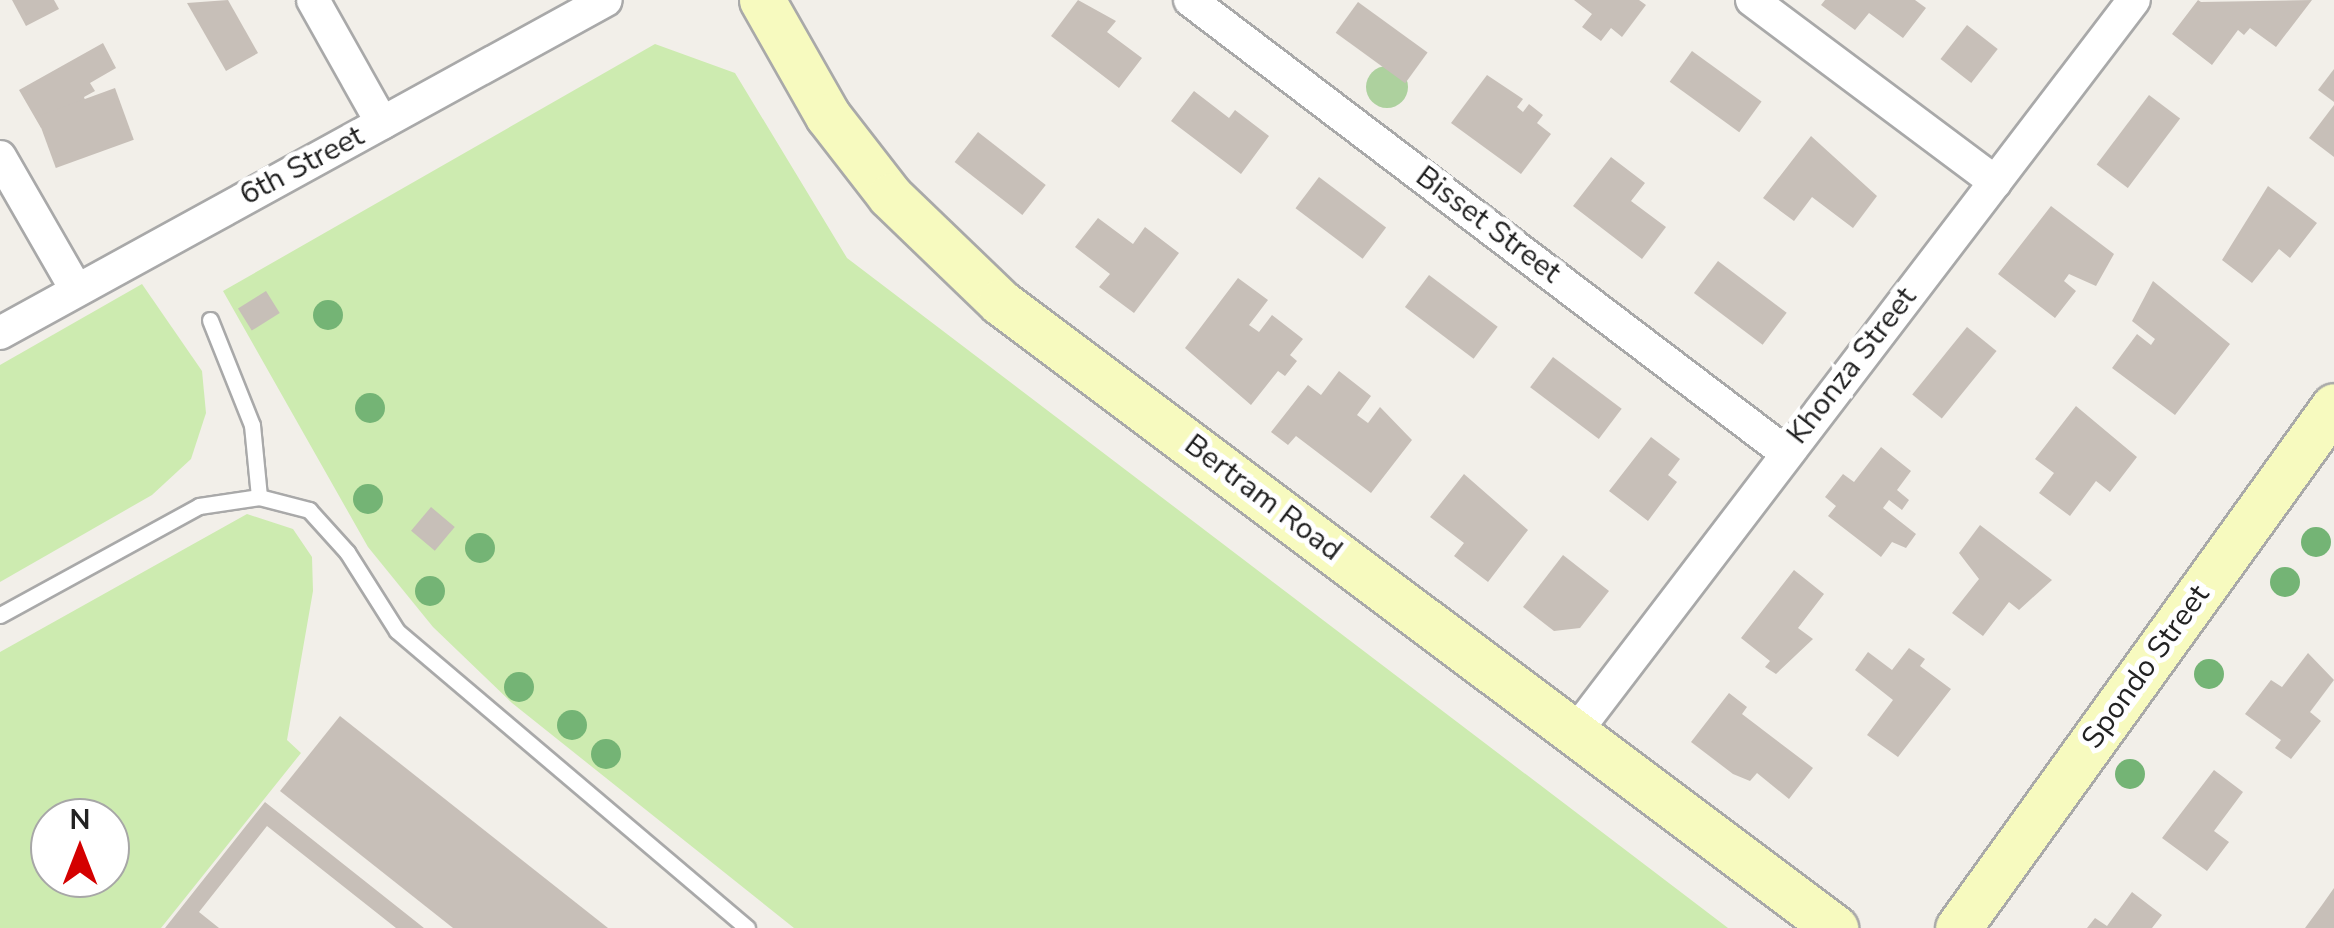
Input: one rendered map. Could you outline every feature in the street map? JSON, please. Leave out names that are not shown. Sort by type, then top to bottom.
[{"type":"street","points":[[313,0],[382,122]]},
{"type":"street","name":"6th Street","points":[[0,333],[606,0]]},
{"type":"street","name":"Bertram Road","points":[[762,0],[828,116],[890,196],[956,262],[1835,928]]},
{"type":"street","name":"Bisset Street","points":[[1190,0],[1786,452]]},
{"type":"street","points":[[1752,0],[1995,182]]},
{"type":"street","name":"Khonza Street","points":[[1574,734],[2134,0]]},
{"type":"street","points":[[0,157],[76,288]]},
{"type":"street","name":"Spondo Street","points":[[1958,928],[2334,406]]},
{"type":"lane","points":[[210,320],[252,425],[259,496]]},
{"type":"lane","points":[[0,616],[199,506],[259,496],[309,510],[347,552],[397,630],[747,928]]},
{"type":"green space","points":[[655,44],[735,73],[847,258],[1728,928],[794,928],[512,703],[433,627],[368,547],[223,291]]},
{"type":"green space","points":[[1387,66],[1402,72],[1408,87],[1402,102],[1387,108],[1372,102],[1366,87],[1372,72]]},
{"type":"green space","points":[[142,284],[202,371],[206,413],[191,459],[152,495],[0,582],[0,365]]},
{"type":"green space","points":[[247,514],[293,529],[312,557],[313,591],[287,740],[301,753],[161,928],[0,928],[0,652]]},
{"type":"building","points":[[12,0],[54,0],[59,9],[26,26]]},
{"type":"building","points":[[228,0],[258,53],[226,71],[187,3]]},
{"type":"building","points":[[1078,0],[1116,21],[1107,32],[1142,58],[1119,88],[1051,36]]},
{"type":"building","points":[[1574,0],[1639,0],[1646,5],[1622,37],[1611,28],[1601,41],[1582,27],[1592,14]]},
{"type":"building","points":[[1825,0],[1915,0],[1926,8],[1903,38],[1869,13],[1855,30],[1821,5]]},
{"type":"building","points":[[2198,0],[2312,0],[2276,47],[2250,28],[2244,35],[2238,30],[2212,65],[2172,34]]},
{"type":"building","points":[[1358,2],[1428,53],[1405,83],[1336,33]]},
{"type":"building","points":[[1967,25],[1998,49],[1971,83],[1941,59]]},
{"type":"building","points":[[103,43],[116,68],[90,83],[95,91],[84,97],[86,103],[41,128],[19,90]]},
{"type":"building","points":[[1692,51],[1762,102],[1739,132],[1670,82]]},
{"type":"building","points":[[2334,69],[2334,102],[2318,90]]},
{"type":"building","points":[[1487,75],[1523,99],[1517,107],[1523,112],[1529,104],[1543,115],[1537,123],[1551,134],[1521,174],[1451,123]]},
{"type":"building","points":[[115,88],[134,140],[56,168],[37,116]]},
{"type":"building","points":[[1194,91],[1229,118],[1235,110],[1269,136],[1241,174],[1171,121]]},
{"type":"building","points":[[2149,95],[2180,118],[2128,188],[2097,164]]},
{"type":"building","points":[[2334,105],[2334,157],[2309,138]]},
{"type":"building","points":[[978,132],[1046,185],[1022,215],[955,162]]},
{"type":"building","points":[[1811,136],[1877,196],[1853,228],[1812,197],[1794,221],[1763,198]]},
{"type":"building","points":[[1611,157],[1645,183],[1631,201],[1666,227],[1642,259],[1573,206]]},
{"type":"building","points":[[1319,177],[1386,228],[1363,259],[1296,208]]},
{"type":"building","points":[[2268,186],[2317,223],[2290,258],[2279,249],[2252,283],[2222,260]]},
{"type":"building","points":[[2051,206],[2114,254],[2096,286],[2069,274],[2064,281],[2076,291],[2055,318],[1998,274]]},
{"type":"building","points":[[1098,218],[1133,244],[1145,227],[1179,253],[1134,313],[1099,287],[1110,274],[1075,247]]},
{"type":"building","points":[[1718,261],[1787,313],[1763,345],[1694,293]]},
{"type":"building","points":[[1429,275],[1498,327],[1474,359],[1405,307]]},
{"type":"building","points":[[1238,278],[1268,300],[1249,325],[1259,332],[1272,315],[1303,339],[1290,355],[1297,361],[1285,376],[1278,371],[1251,405],[1185,348]]},
{"type":"building","points":[[2153,281],[2230,344],[2175,415],[2112,368],[2137,334],[2151,345],[2155,339],[2132,321]]},
{"type":"building","points":[[266,291],[280,313],[252,331],[238,308]]},
{"type":"building","points":[[1967,327],[1997,351],[1942,419],[1912,395]]},
{"type":"building","points":[[1553,357],[1622,409],[1599,439],[1530,387]]},
{"type":"building","points":[[1339,371],[1371,396],[1357,415],[1368,423],[1380,407],[1412,440],[1371,493],[1296,436],[1288,445],[1271,432],[1308,385],[1321,395]]},
{"type":"building","points":[[2076,406],[2137,457],[2110,492],[2096,481],[2070,516],[2039,493],[2054,473],[2035,459]]},
{"type":"building","points":[[1651,437],[1680,459],[1668,475],[1677,482],[1648,521],[1609,491]]},
{"type":"building","points":[[1881,447],[1911,471],[1897,490],[1909,500],[1902,510],[1889,500],[1883,508],[1916,534],[1906,548],[1892,542],[1881,557],[1828,516],[1836,506],[1825,497],[1843,474],[1854,482]]},
{"type":"building","points":[[1464,474],[1528,530],[1488,582],[1454,556],[1464,543],[1430,517]]},
{"type":"building","points":[[431,507],[455,527],[435,551],[411,531]]},
{"type":"building","points":[[1980,525],[2052,580],[2019,610],[2009,602],[1983,636],[1952,613],[1979,579],[1959,553]]},
{"type":"building","points":[[1563,555],[1609,591],[1580,628],[1554,631],[1523,607]]},
{"type":"building","points":[[1794,570],[1824,594],[1798,628],[1813,639],[1776,674],[1765,667],[1770,661],[1741,638]]},
{"type":"building","points":[[1909,648],[1925,659],[1920,666],[1951,689],[1898,757],[1867,735],[1893,700],[1855,670],[1868,652],[1892,670]]},
{"type":"building","points":[[2308,653],[2334,680],[2310,712],[2321,721],[2291,759],[2275,748],[2281,740],[2245,714],[2271,680],[2282,687]]},
{"type":"building","points":[[1729,693],[1747,707],[1742,714],[1813,768],[1789,799],[1757,773],[1750,781],[1733,774],[1691,742]]},
{"type":"building","points":[[340,716],[608,928],[453,928],[280,791]]},
{"type":"building","points":[[2214,770],[2243,792],[2214,831],[2229,842],[2207,871],[2162,838]]},
{"type":"building","points":[[265,802],[424,928],[396,928],[267,826],[199,912],[219,928],[165,928]]},
{"type":"building","points":[[2334,888],[2334,928],[2305,928],[2322,905]]},
{"type":"building","points":[[2132,892],[2162,915],[2152,928],[2087,928],[2095,918],[2107,926]]}]
